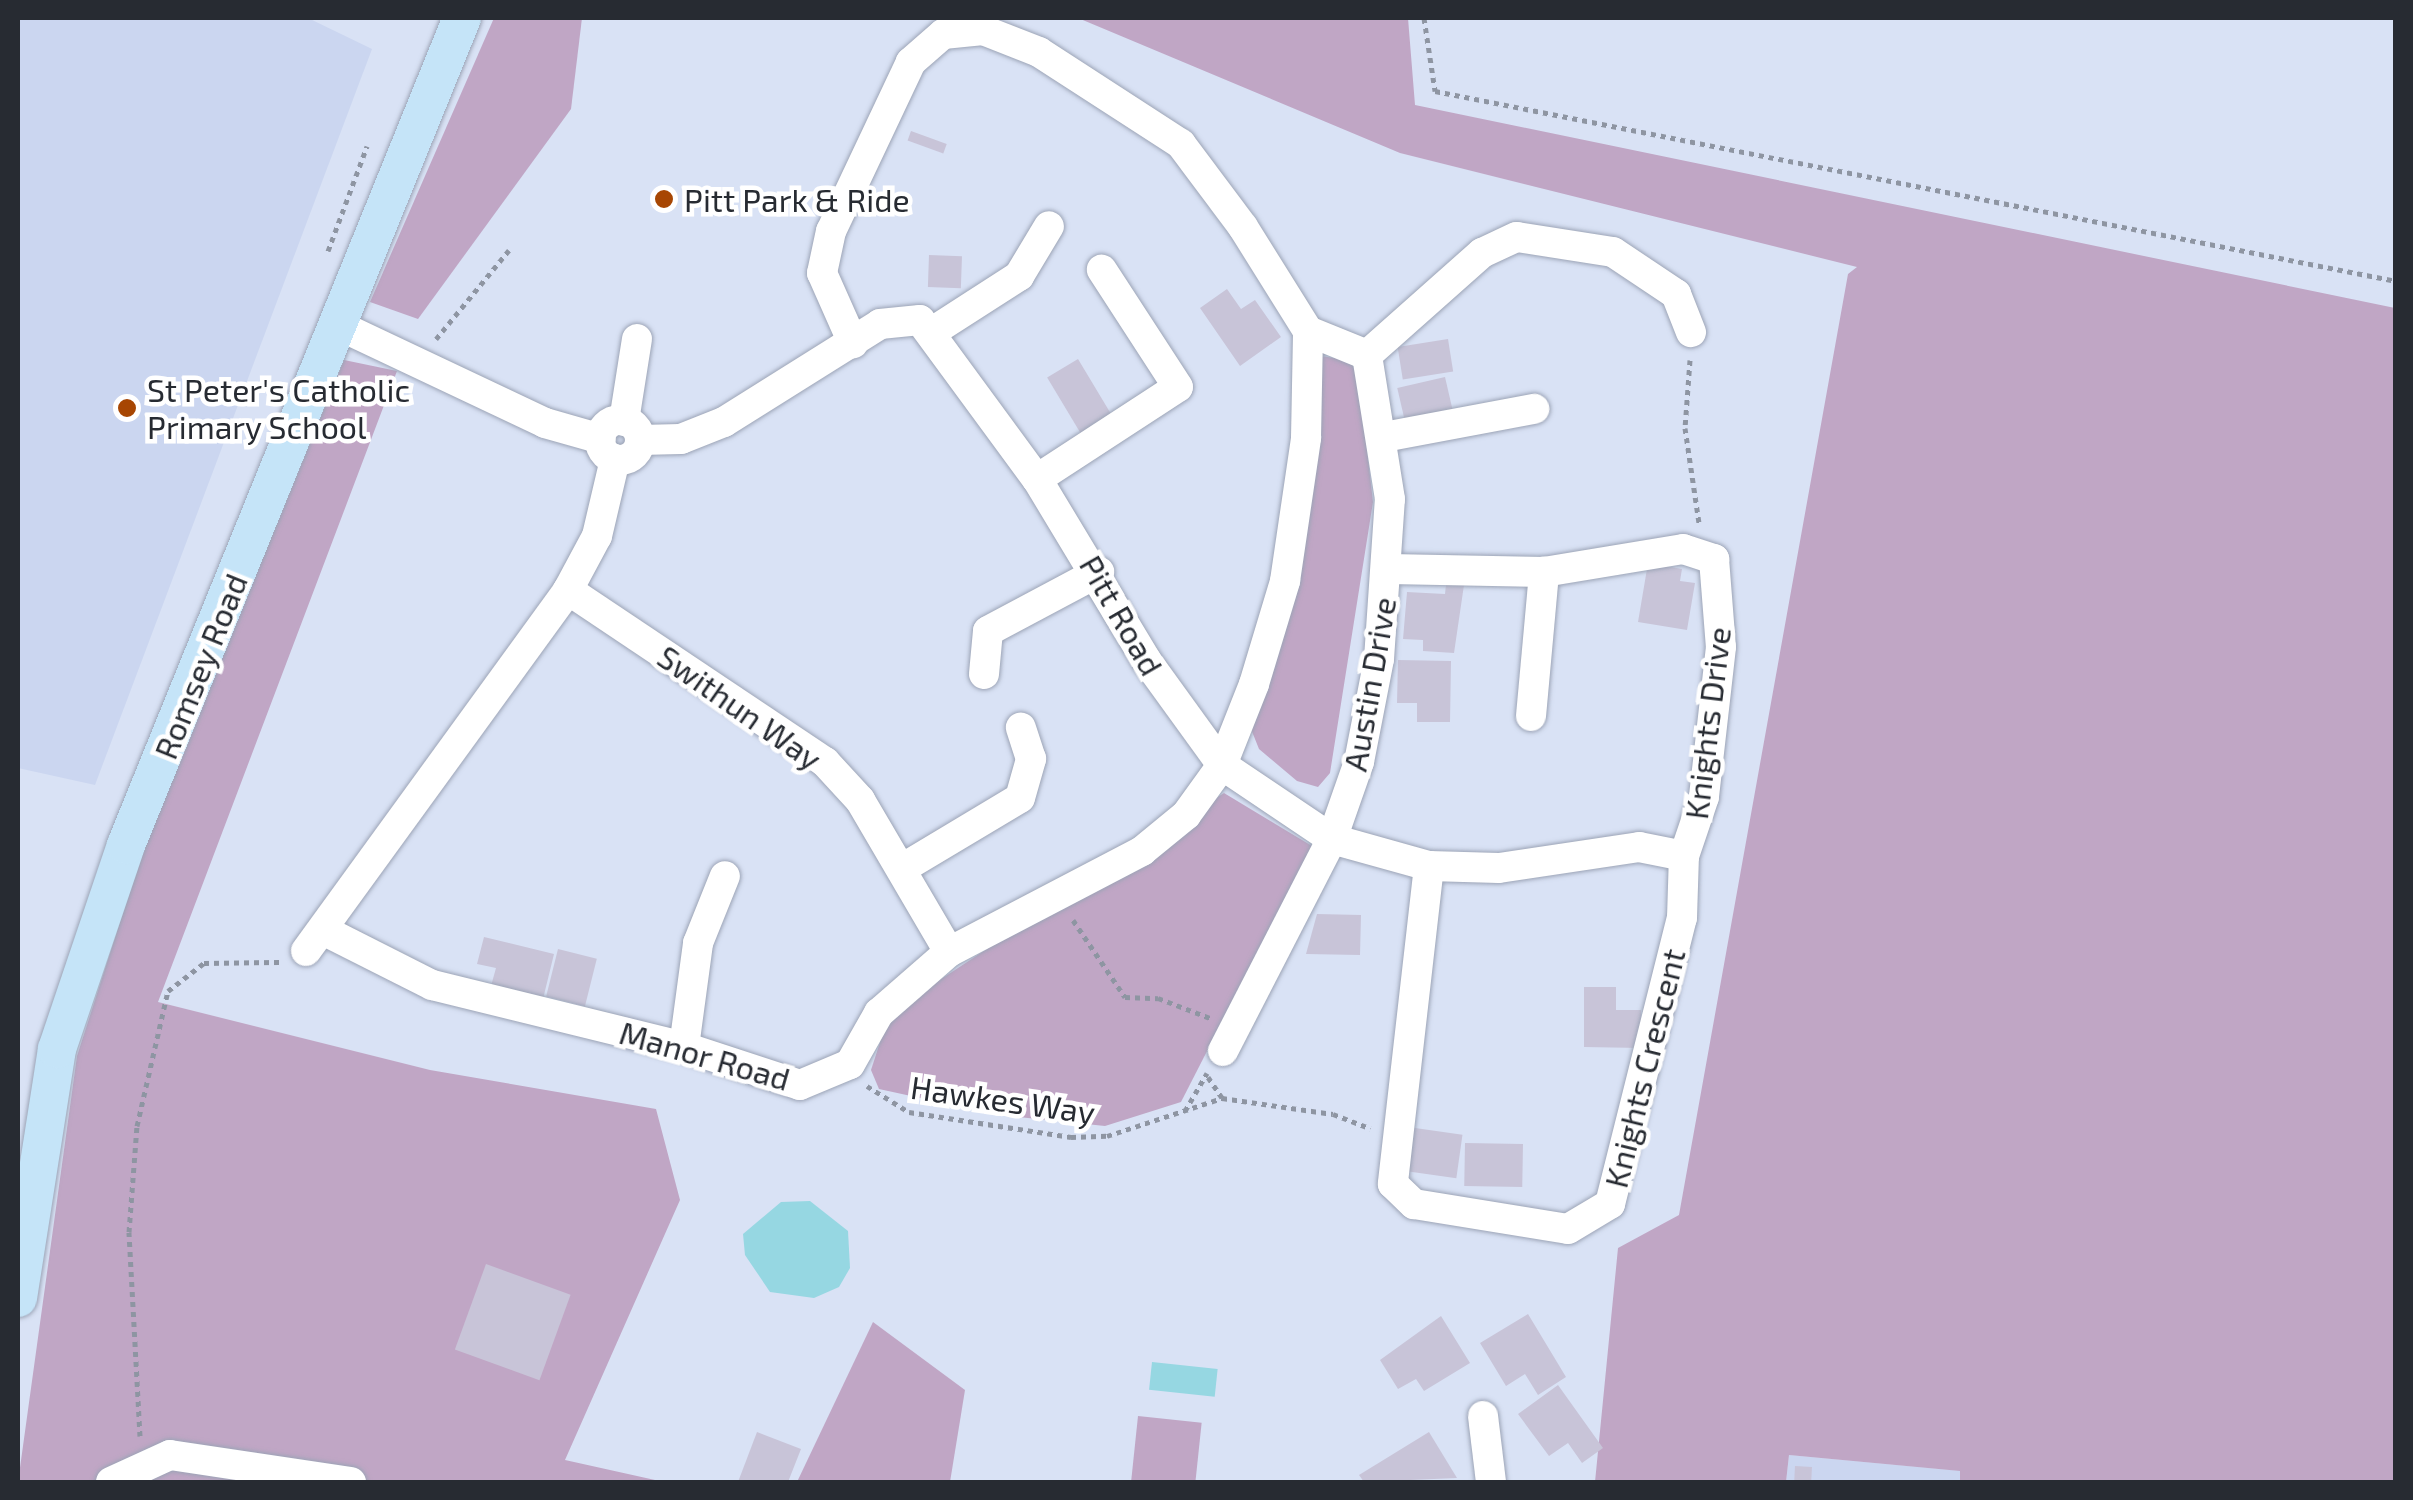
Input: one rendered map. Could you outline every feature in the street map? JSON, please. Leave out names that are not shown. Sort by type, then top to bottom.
[{"type":"main road","name":"Romsey Road","points":[[18,1298],[58,1049],[126,845],[340,326],[450,35],[462,18]]},
{"type":"street","points":[[853,342],[822,273],[831,230],[911,62],[943,34],[983,30],[1039,52],[1181,144],[1308,331],[1367,355],[1482,253],[1517,237],[1613,252],[1676,294],[1692,332]]},
{"type":"street","points":[[340,326],[544,422],[620,440],[682,439],[724,422],[897,318],[935,330],[1018,276],[1050,226]]},
{"type":"street","points":[[1037,478],[1178,387],[1102,270]]},
{"type":"street","name":"Pitt Road","points":[[935,330],[1099,572],[1146,660],[1222,765],[1332,838],[1429,866],[1498,868],[1639,847],[1684,856]]},
{"type":"street","points":[[850,1064],[879,1013],[948,952],[1060,896],[1157,839],[1186,815],[1222,765],[1284,581],[1306,438],[1308,331]]},
{"type":"street","points":[[315,941],[568,590],[597,536],[620,440],[637,339]]},
{"type":"street","name":"Austin Drive","points":[[1223,1050],[1332,838],[1360,762],[1389,569],[1384,437],[1367,355]]},
{"type":"street","points":[[1384,437],[1534,409]]},
{"type":"street","points":[[1389,569],[1544,572],[1702,551]]},
{"type":"street","name":"Knights Drive","points":[[1684,856],[1704,797],[1721,647],[1714,559],[1702,551]]},
{"type":"street","points":[[984,674],[988,631],[1099,572]]},
{"type":"street","points":[[1530,716],[1544,572]]},
{"type":"street","name":"Swithun Way","points":[[568,590],[825,762],[860,800],[903,868],[948,952]]},
{"type":"street","points":[[903,868],[1020,798],[1031,759],[1021,728]]},
{"type":"street","name":"Knights Crescent","points":[[1429,866],[1393,1184],[1400,1198],[1568,1228],[1597,1218],[1610,1204],[1682,918],[1684,856]]},
{"type":"street","points":[[684,1047],[698,943],[725,876]]},
{"type":"street","name":"Manor Road","points":[[315,941],[432,985],[684,1047],[800,1085],[850,1064]]},
{"type":"street","points":[[1483,1416],[1492,1482]]},
{"type":"street","points":[[111,1482],[170,1455],[351,1482]]},
{"type":"path","points":[[1424,18],[1435,90],[2396,282]]},
{"type":"path","points":[[418,361],[509,250]]},
{"type":"path","points":[[1692,332],[1685,428],[1702,551]]},
{"type":"path","points":[[1060,896],[1111,987],[1223,1050],[1185,1111]]},
{"type":"path","points":[[140,1469],[129,1232],[137,1126],[168,991],[204,962],[271,965],[315,941]]},
{"type":"path","name":"Hawkes Way","points":[[850,1064],[887,1105],[1016,1130],[1107,1136],[1238,1098],[1398,1134]]},
{"type":"shaded area","name":"St Peter's Catholic Primary School","points":[[18,18],[308,18],[372,49],[95,785],[18,768]]},
{"type":"shaded area","points":[[494,18],[582,18],[571,109],[418,319],[370,302]]},
{"type":"shaded area","points":[[1078,18],[1408,18],[1415,105],[2395,308],[2395,1482],[1960,1482],[1960,1471],[1789,1455],[1786,1482],[1595,1482],[1618,1248],[1679,1215],[1848,274],[1857,267],[1400,153]]},
{"type":"shaded area","points":[[1320,356],[1357,361],[1373,502],[1330,773],[1318,787],[1297,781],[1259,749],[1251,729],[1300,584]]},
{"type":"shaded area","points":[[344,360],[397,371],[158,1002],[430,1070],[656,1109],[680,1200],[565,1460],[664,1482],[18,1482],[77,1056],[142,854]]},
{"type":"shaded area","points":[[1224,793],[1312,846],[1181,1102],[1105,1126],[998,1115],[879,1089],[871,1070],[886,1024],[917,995]]},
{"type":"shaded area","points":[[810,1201],[848,1231],[850,1268],[839,1287],[814,1298],[770,1292],[745,1255],[743,1234],[781,1202]]},
{"type":"shaded area","points":[[873,1322],[965,1390],[950,1482],[797,1482]]},
{"type":"shaded area","points":[[1152,1362],[1218,1369],[1215,1397],[1149,1390]]},
{"type":"shaded area","points":[[1138,1416],[1202,1423],[1195,1482],[1131,1482]]},
{"type":"shaded area","points":[[1789,1455],[1961,1471],[1960,1482],[1786,1482]]},
{"type":"building","points":[[911,131],[947,144],[943,153],[908,140]]},
{"type":"building","points":[[929,255],[962,256],[961,288],[928,287]]},
{"type":"building","points":[[1227,289],[1241,309],[1255,300],[1281,337],[1240,366],[1200,308]]},
{"type":"building","points":[[1448,339],[1453,372],[1403,380],[1398,347]]},
{"type":"building","points":[[1078,359],[1115,421],[1084,439],[1047,378]]},
{"type":"building","points":[[1445,377],[1454,415],[1406,426],[1397,388]]},
{"type":"building","points":[[1648,563],[1682,569],[1680,581],[1695,583],[1687,630],[1638,622]]},
{"type":"building","points":[[1446,584],[1464,585],[1454,653],[1423,651],[1423,640],[1403,639],[1407,592],[1445,594]]},
{"type":"building","points":[[1398,660],[1451,661],[1450,722],[1417,722],[1417,703],[1397,703]]},
{"type":"building","points":[[1317,914],[1361,915],[1360,955],[1306,954]]},
{"type":"building","points":[[484,937],[554,954],[543,999],[491,986],[496,968],[477,964]]},
{"type":"building","points":[[558,949],[597,959],[585,1006],[546,997]]},
{"type":"building","points":[[1584,987],[1616,987],[1616,1010],[1641,1010],[1641,1048],[1584,1047]]},
{"type":"building","points":[[1408,1127],[1462,1135],[1456,1178],[1402,1171]]},
{"type":"building","points":[[1465,1143],[1523,1144],[1522,1187],[1464,1186]]},
{"type":"building","points":[[486,1264],[571,1295],[539,1380],[455,1350]]},
{"type":"building","points":[[1528,1314],[1566,1377],[1538,1395],[1525,1374],[1506,1386],[1480,1343]]},
{"type":"building","points":[[1441,1316],[1470,1363],[1424,1391],[1416,1379],[1398,1389],[1380,1360]]},
{"type":"building","points":[[1558,1385],[1603,1448],[1582,1463],[1568,1443],[1549,1456],[1518,1414]]},
{"type":"building","points":[[757,1432],[801,1449],[788,1482],[738,1482]]},
{"type":"building","points":[[1429,1432],[1457,1478],[1364,1482],[1359,1475]]},
{"type":"building","points":[[1795,1466],[1812,1467],[1811,1482],[1794,1482]]},
{"type":"place","name":"Pitt Park & Ride","points":[[664,199]]},
{"type":"place","name":"St Peter's Catholic Primary School","points":[[127,408]]}]
